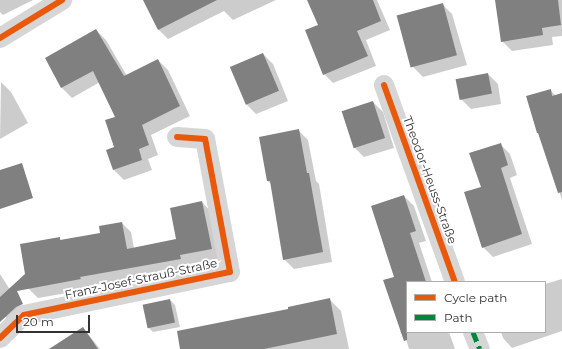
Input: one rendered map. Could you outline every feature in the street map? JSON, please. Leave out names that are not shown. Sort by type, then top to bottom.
[{"type":"street","points":[[0,38],[62,0]]},
{"type":"street","name":"Theodor-Heuss-Straße","points":[[384,85],[455,281]]},
{"type":"street","name":"Franz-Josef-Strauß-Straße","points":[[0,338],[24,315],[230,272],[205,139],[177,137]]},
{"type":"street","points":[[473,333],[480,349]]},
{"type":"building","points":[[143,0],[217,0],[158,30]]},
{"type":"building","points":[[307,0],[373,0],[381,21],[357,31],[368,56],[323,75],[305,30],[318,25]]},
{"type":"building","points":[[495,0],[558,0],[561,25],[542,28],[543,35],[501,42]]},
{"type":"building","points":[[443,3],[457,55],[411,68],[397,15]]},
{"type":"building","points":[[96,29],[124,76],[158,59],[180,106],[142,125],[149,145],[139,149],[142,160],[113,170],[106,150],[114,147],[105,120],[115,117],[93,71],[61,88],[45,58]]},
{"type":"building","points":[[263,53],[279,91],[246,105],[230,67]]},
{"type":"building","points":[[488,73],[492,94],[460,100],[456,79]]},
{"type":"building","points":[[551,89],[552,96],[562,93],[562,192],[558,193],[526,96]]},
{"type":"building","points":[[373,101],[385,138],[354,148],[342,111]]},
{"type":"building","points":[[299,129],[307,173],[309,173],[323,252],[283,260],[270,181],[267,181],[259,137]]},
{"type":"building","points":[[501,143],[508,165],[501,168],[522,234],[482,248],[464,192],[481,187],[469,153]]},
{"type":"building","points":[[22,163],[33,198],[0,209],[0,170]]},
{"type":"building","points":[[404,195],[416,231],[410,233],[426,281],[406,281],[407,340],[404,341],[383,280],[394,277],[371,206]]},
{"type":"building","points":[[202,201],[212,249],[180,255],[181,259],[80,277],[81,279],[17,291],[23,304],[16,307],[0,322],[0,297],[25,274],[20,244],[60,237],[60,240],[100,233],[99,226],[122,222],[127,249],[176,239],[170,208]]},
{"type":"building","points":[[330,298],[337,334],[264,349],[180,349],[177,331],[288,309],[288,307]]},
{"type":"building","points":[[170,299],[175,322],[148,328],[143,305]]},
{"type":"building","points":[[83,327],[98,349],[49,349]]},
{"type":"marked path","points":[[473,333],[480,349]]},
{"type":"cycle path","points":[[0,38],[62,0]]},
{"type":"cycle path","points":[[384,85],[455,281]]},
{"type":"cycle path","points":[[0,338],[24,315],[230,272],[205,139],[177,137]]}]
